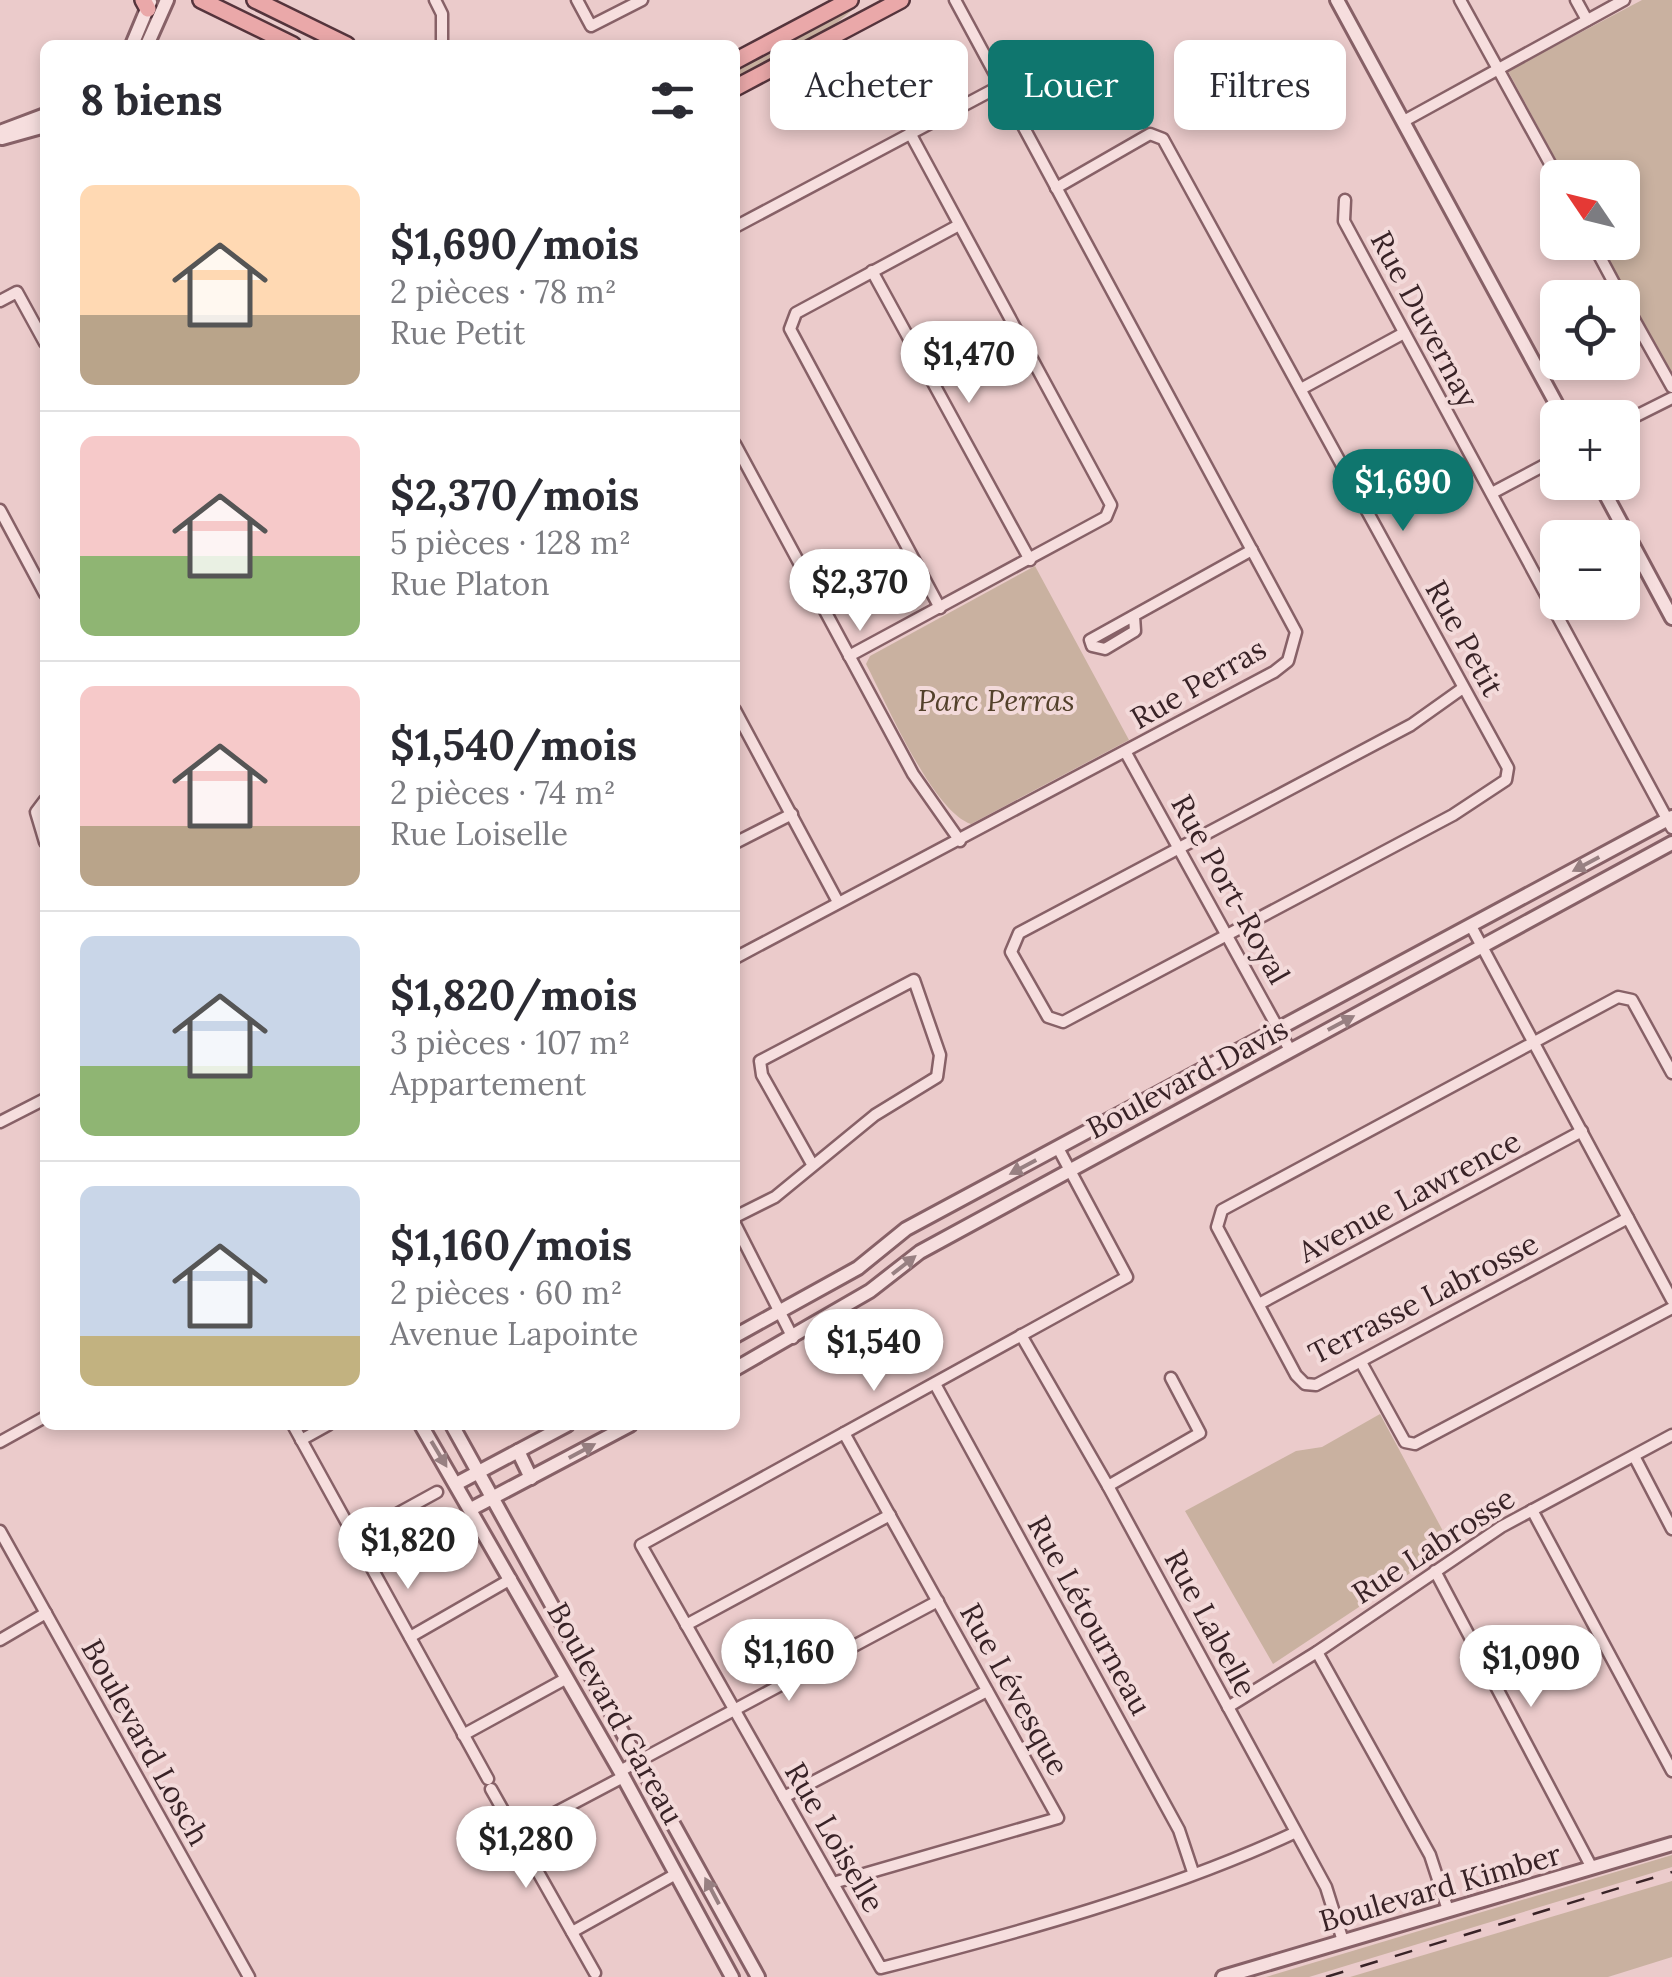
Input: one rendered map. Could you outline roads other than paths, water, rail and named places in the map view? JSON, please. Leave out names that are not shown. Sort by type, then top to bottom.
[{"type":"main road","points":[[201,0],[283,40]]},
{"type":"main road","points":[[255,0],[338,40]]},
{"type":"main road","points":[[740,58],[850,0]]},
{"type":"main road","points":[[740,85],[901,0]]},
{"type":"street","points":[[149,40],[168,0]]},
{"type":"street","points":[[435,0],[442,14],[442,40]]},
{"type":"street","points":[[578,0],[592,26],[642,0]]},
{"type":"street","name":"Rue Perras","points":[[955,0],[988,60]]},
{"type":"street","points":[[1337,0],[1554,400]]},
{"type":"street","points":[[1460,0],[1548,160]]},
{"type":"street","points":[[1576,0],[1587,20]]},
{"type":"street","points":[[1404,120],[1624,0]]},
{"type":"street","points":[[134,40],[147,3]]},
{"type":"street","points":[[740,224],[988,92]]},
{"type":"street","points":[[0,135],[40,116]]},
{"type":"street","points":[[0,135],[40,127]]},
{"type":"street","name":"Rue Perras","points":[[740,955],[1126,753],[1288,661],[1296,632],[1026,130]]},
{"type":"street","points":[[849,656],[1106,518],[1111,505],[910,133]]},
{"type":"street","name":"Rue Petit","points":[[1056,188],[1150,134],[1163,138],[1508,768],[1506,780],[1453,816],[1229,936]]},
{"type":"street","name":"Rue Duvernay","points":[[1346,200],[1344,221],[1670,822]]},
{"type":"street","points":[[940,608],[790,329],[796,313],[959,225]]},
{"type":"street","points":[[872,271],[1030,560]]},
{"type":"street","points":[[0,302],[16,292],[40,334]]},
{"type":"street","points":[[1640,330],[1672,387]]},
{"type":"street","points":[[1301,389],[1404,333]]},
{"type":"street","points":[[1640,415],[1672,398]]},
{"type":"street","points":[[740,453],[912,774],[960,840]]},
{"type":"street","points":[[1492,493],[1540,468]]},
{"type":"street","points":[[1609,500],[1672,618]]},
{"type":"street","points":[[0,510],[40,585]]},
{"type":"street","points":[[1134,616],[1252,550]]},
{"type":"street","points":[[1229,936],[1063,1022],[1048,1017],[1011,952],[1019,933],[1411,725],[1464,688]]},
{"type":"street","points":[[740,719],[838,902]]},
{"type":"street","name":"Rue Port-Royal","points":[[1126,753],[1290,1050]]},
{"type":"street","points":[[40,807],[36,812],[40,832]]},
{"type":"street","points":[[740,840],[792,814]]},
{"type":"street","name":"Boulevard Davis","points":[[740,1333],[858,1268],[906,1229],[1670,822]]},
{"type":"street","name":"Boulevard Davis","points":[[740,1366],[870,1291],[920,1252],[1672,843]]},
{"type":"street","points":[[1471,926],[1672,1300]]},
{"type":"street","points":[[740,1217],[775,1196],[875,1116],[937,1076],[940,1055],[914,980],[760,1062],[762,1075],[812,1164]]},
{"type":"street","name":"Terrasse Labrosse","points":[[1628,1218],[1362,1364],[1316,1385],[1305,1384],[1296,1376],[1217,1227],[1222,1210],[1625,996],[1632,1000],[1672,1074]]},
{"type":"street","points":[[0,1122],[40,1102]]},
{"type":"street","name":"Avenue Lawrence","points":[[1259,1304],[1582,1132]]},
{"type":"street","name":"Rue Loiselle","points":[[1058,1148],[1126,1277],[641,1544],[881,1968],[998,1938],[1225,1865],[1294,1833]]},
{"type":"street","points":[[740,1230],[793,1338]]},
{"type":"street","points":[[1362,1364],[1405,1442],[1415,1444],[1672,1308]]},
{"type":"street","name":"Rue Labelle","points":[[1021,1335],[1108,1486],[1326,1887],[1343,1942]]},
{"type":"street","points":[[1108,1486],[1200,1433],[1170,1378]]},
{"type":"street","name":"Rue Létourneau","points":[[935,1384],[1179,1830],[1194,1872]]},
{"type":"street","points":[[0,1442],[40,1420]]},
{"type":"street","points":[[295,1430],[595,1973]]},
{"type":"street","points":[[301,1440],[319,1430]]},
{"type":"street","name":"Boulevard Gareau","points":[[425,1430],[622,1774],[732,1977]]},
{"type":"street","name":"Boulevard Gareau","points":[[455,1430],[758,1977]]},
{"type":"street","points":[[456,1484],[558,1430]]},
{"type":"street","points":[[472,1510],[621,1430]]},
{"type":"street","name":"Rue Lévesque","points":[[833,1883],[1058,1818],[844,1433]]},
{"type":"street","name":"Rue Labrosse","points":[[1228,1706],[1318,1652],[1434,1571],[1532,1510],[1672,1435]]},
{"type":"street","points":[[518,1451],[531,1478]]},
{"type":"street","points":[[1634,1456],[1672,1529]]},
{"type":"street","points":[[355,1537],[437,1492]]},
{"type":"street","points":[[1532,1510],[1672,1771]]},
{"type":"street","points":[[686,1625],[890,1516]]},
{"type":"street","name":"Boulevard Losch","points":[[0,1532],[250,1977]]},
{"type":"street","points":[[1434,1571],[1592,1868]]},
{"type":"street","points":[[410,1637],[511,1580]]},
{"type":"street","points":[[517,1833],[641,1760],[938,1601]]},
{"type":"street","points":[[0,1640],[46,1614]]},
{"type":"street","points":[[1318,1652],[1430,1855],[1448,1910]]},
{"type":"street","points":[[464,1735],[567,1678]]},
{"type":"street","points":[[784,1798],[987,1690]]},
{"type":"street","name":"Boulevard Kimber","points":[[1223,1977],[1672,1844]]},
{"type":"street","points":[[572,1932],[676,1874]]},
{"type":"railway","points":[[1326,1977],[1672,1872]]},
{"type":"park label","name":"Parc Perras","points":[[996,700]]}]
